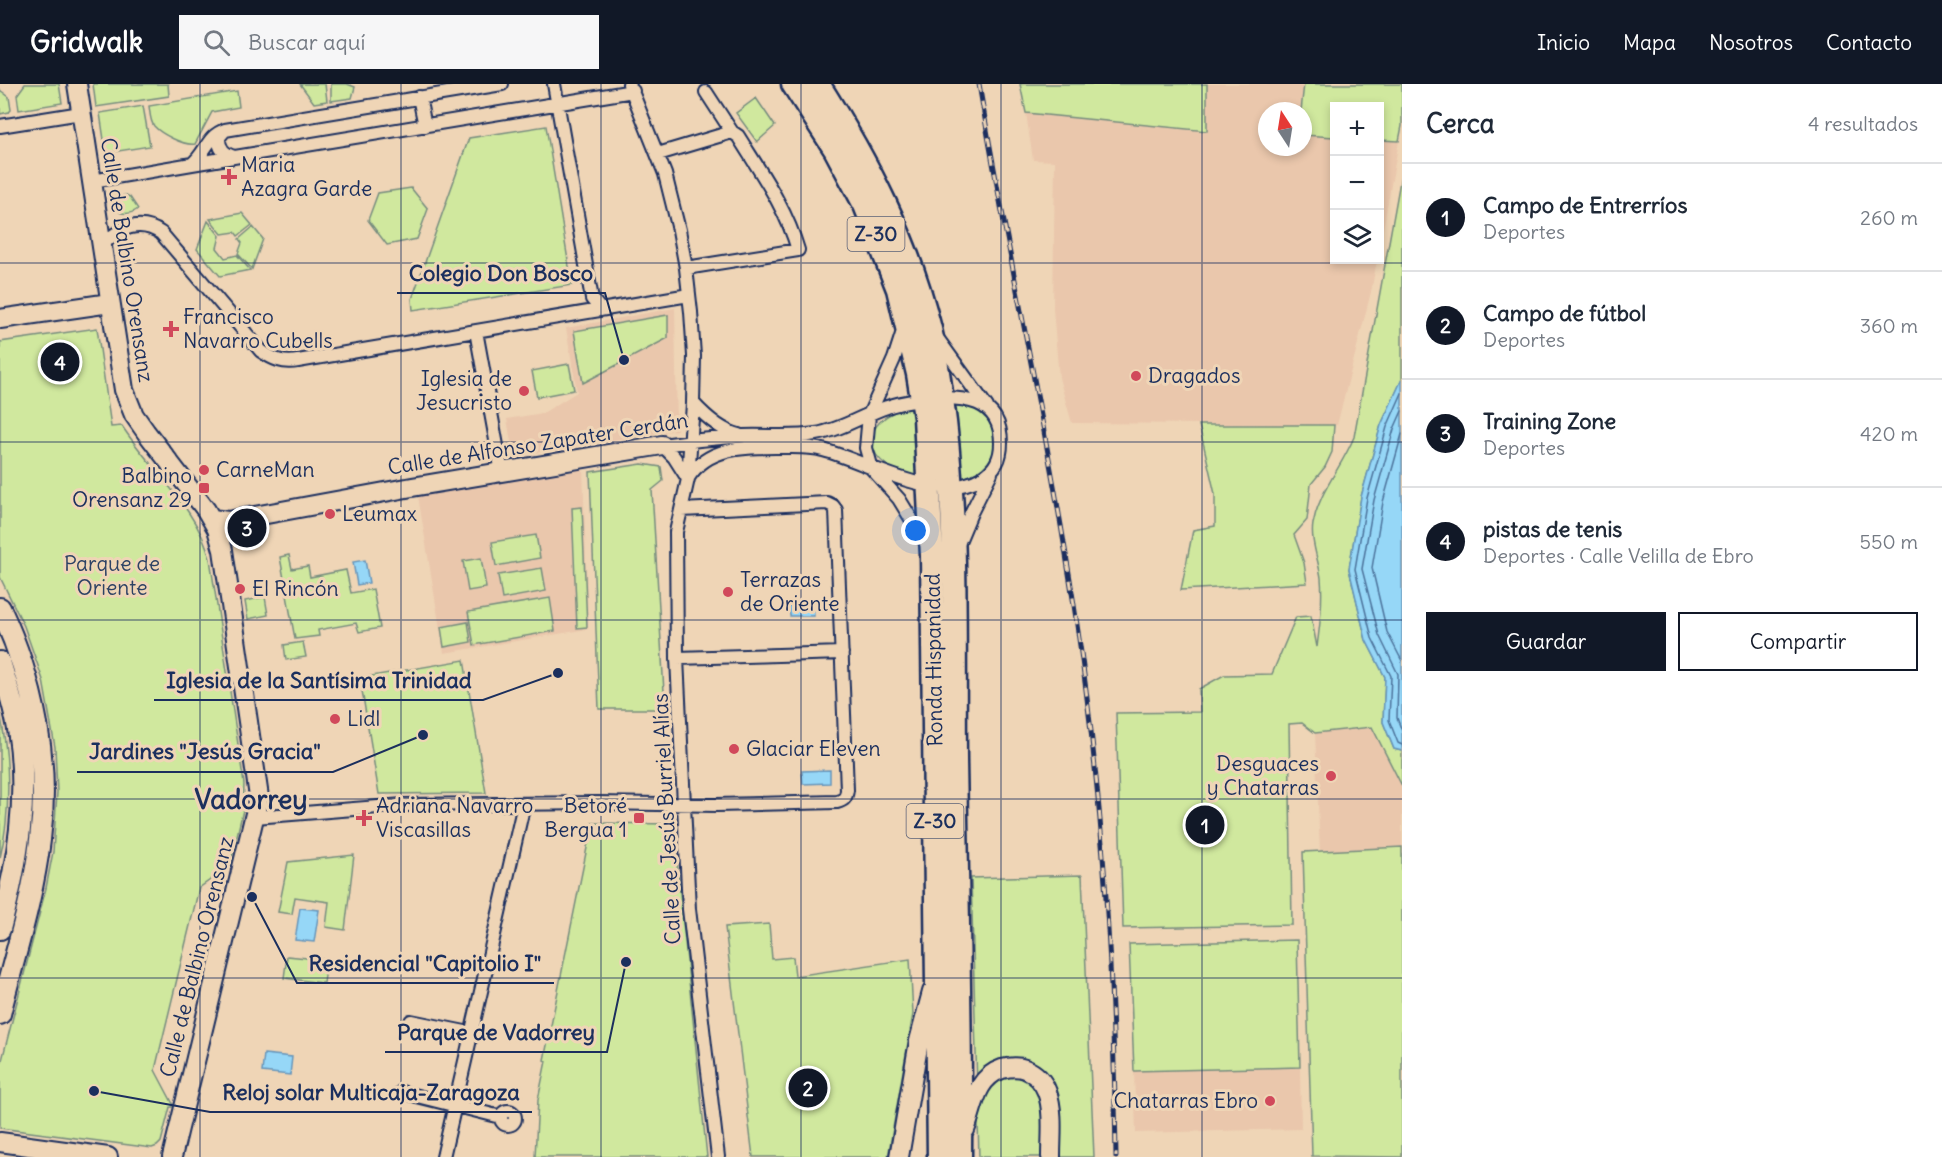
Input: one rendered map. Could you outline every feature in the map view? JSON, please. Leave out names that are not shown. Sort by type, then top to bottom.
[{"type":"highway","name":"Ronda Hispanidad","points":[[793,84],[836,149],[865,205],[898,289],[918,374],[932,399]]},
{"type":"highway","name":"Ronda Hispanidad","points":[[818,84],[876,183],[905,250],[930,328],[932,399],[940,485],[956,856],[961,1046],[960,1150]]},
{"type":"highway","name":"Ronda Hispanidad","points":[[939,1157],[938,973],[943,556]]},
{"type":"main road","points":[[0,608],[15,642],[30,688],[40,741],[43,799],[35,870],[0,1014]]},
{"type":"main road","points":[[0,662],[18,727],[23,778],[21,828],[0,929]]},
{"type":"street","name":"Calle de Balbino Orensanz","points":[[77,84],[120,372],[128,403],[146,432],[212,519],[223,550],[259,797],[172,1157]]},
{"type":"street","points":[[192,164],[201,155],[213,136],[225,130],[502,84]]},
{"type":"street","points":[[554,84],[592,299],[601,310]]},
{"type":"street","points":[[92,181],[556,104],[631,88]]},
{"type":"street","name":"Calle de Jesús Burriel Alías","points":[[631,88],[658,154],[679,230],[686,268],[694,356],[688,479],[676,532],[677,658],[689,909],[718,1157]]},
{"type":"street","points":[[686,268],[798,250],[788,221],[771,188],[738,136],[732,132],[706,92]]},
{"type":"street","points":[[419,98],[425,126]]},
{"type":"street","points":[[0,126],[81,113]]},
{"type":"street","points":[[225,130],[219,137],[219,145],[224,152],[234,157]]},
{"type":"street","points":[[658,154],[732,132]]},
{"type":"street","points":[[102,245],[111,237],[134,226],[148,225],[161,233],[261,351],[284,362],[298,362],[689,295]]},
{"type":"street","points":[[0,319],[110,303]]},
{"type":"street","points":[[906,321],[894,359],[869,415],[865,440],[867,453],[872,469],[899,499],[920,530],[943,556],[971,513],[993,470],[999,458],[1001,440],[998,425],[984,401],[930,328]]},
{"type":"street","points":[[476,331],[502,473]]},
{"type":"street","name":"Calle de Alfonso Zapater Cerdán","points":[[212,519],[228,520],[662,445],[743,436],[817,434],[886,407],[932,399],[965,399],[982,405],[988,410]]},
{"type":"street","points":[[693,403],[716,424],[733,434],[743,436]]},
{"type":"street","points":[[662,445],[674,457],[688,479],[694,469],[727,450],[746,447],[817,448],[898,478],[940,485],[975,481],[993,470]]},
{"type":"street","points":[[255,818],[403,805],[684,805],[837,802],[846,796],[836,510],[827,504],[681,510]]},
{"type":"street","points":[[677,658],[842,653]]},
{"type":"street","points":[[443,1157],[524,804]]},
{"type":"street","points":[[898,1157],[919,1041],[938,973]]},
{"type":"street","points":[[411,1022],[470,1033]]},
{"type":"street","points":[[960,1150],[974,1099],[982,1083],[993,1073],[1016,1067],[1035,1075],[1047,1091],[1051,1157]]},
{"type":"street","points":[[401,1092],[501,1117]]},
{"type":"street","points":[[0,1142],[108,1157]]},
{"type":"shaded area","points":[[1207,84],[1304,84],[1302,102],[1258,102],[1258,156],[1312,156],[1312,136],[1330,137],[1330,264],[1376,264],[1337,425],[1072,423],[1059,378],[1053,309],[1055,161],[1033,160],[1026,113],[1206,131]]},
{"type":"shaded area","points":[[1384,140],[1399,141],[1384,224]]},
{"type":"shaded area","points":[[675,308],[677,430],[522,455],[516,453],[512,448],[507,419],[543,413],[577,392],[566,328]]},
{"type":"shaded area","points":[[583,467],[588,629],[444,653],[418,496]]},
{"type":"shaded area","points":[[1372,727],[1402,786],[1402,847],[1320,851],[1315,733]]},
{"type":"shaded area","points":[[1300,1067],[1301,1129],[1136,1133],[1134,1071]]},
{"type":"green space","points":[[25,84],[59,84],[62,103],[19,110],[17,95]]},
{"type":"green space","points":[[93,84],[168,84],[169,96],[96,107]]},
{"type":"green space","points":[[300,84],[325,84],[327,101],[314,103]]},
{"type":"green space","points":[[331,84],[347,84],[355,87],[352,98],[331,101]]},
{"type":"green space","points":[[1020,84],[1207,84],[1207,131],[1026,113]]},
{"type":"green space","points":[[1304,84],[1402,84],[1402,126],[1399,141],[1384,140],[1384,102],[1330,102],[1330,137],[1312,136],[1312,102],[1302,102]]},
{"type":"green space","points":[[0,90],[9,97],[11,110],[0,114]]},
{"type":"green space","points":[[237,91],[239,107],[212,112],[195,144],[167,136],[152,122],[149,106]]},
{"type":"green space","points":[[756,98],[775,126],[757,142],[736,113]]},
{"type":"green space","points":[[143,106],[150,146],[106,153],[100,113]]},
{"type":"green space","points":[[546,126],[572,285],[413,310],[412,299],[469,138]]},
{"type":"green space","points":[[1402,170],[1402,379],[1381,425],[1361,497],[1349,569],[1366,640],[1385,677],[1383,722],[1394,749],[1402,751],[1402,786],[1372,727],[1315,733],[1302,723],[1289,724],[1292,925],[1123,928],[1116,713],[1200,712],[1199,689],[1224,675],[1272,674],[1296,617],[1311,616],[1317,647],[1322,587],[1312,530],[1313,524],[1325,490],[1354,437]]},
{"type":"green space","points":[[411,188],[428,209],[417,239],[387,245],[368,220],[378,193]]},
{"type":"green space","points":[[126,195],[138,209],[124,213],[114,207],[110,198]]},
{"type":"green space","points":[[242,213],[252,225],[238,236],[235,232],[222,234],[210,219]]},
{"type":"green space","points":[[208,221],[220,236],[217,248],[225,258],[237,255],[250,270],[220,276],[197,249]]},
{"type":"green space","points":[[253,227],[263,239],[252,269],[238,254],[242,243],[239,239]]},
{"type":"green space","points":[[668,315],[668,338],[583,383],[574,331]]},
{"type":"green space","name":"Parque de Oriente","points":[[97,328],[111,427],[122,426],[184,506],[204,541],[210,559],[244,784],[243,810],[230,866],[199,888],[155,1070],[173,1104],[170,1107],[161,1142],[152,1148],[0,1128],[0,1068],[46,888],[53,852],[57,792],[55,747],[43,680],[24,626],[0,577],[0,342]]},
{"type":"green space","points":[[569,364],[574,390],[537,397],[532,371]]},
{"type":"green space","points":[[951,404],[969,407],[982,414],[991,425],[995,437],[994,450],[988,462],[976,472],[958,479]]},
{"type":"green space","points":[[913,406],[921,477],[886,465],[876,455],[872,444],[873,432],[880,422],[893,412]]},
{"type":"green space","points":[[1199,425],[1334,425],[1332,452],[1325,467],[1311,484],[1307,520],[1294,535],[1304,563],[1307,583],[1181,590],[1193,530],[1215,526],[1215,494]]},
{"type":"green space","points":[[642,464],[661,467],[663,481],[652,490],[665,709],[599,709],[590,472]]},
{"type":"green space","points":[[582,507],[587,627],[577,628],[572,508]]},
{"type":"green space","points":[[536,535],[540,558],[496,566],[492,542]]},
{"type":"green space","points":[[289,555],[292,569],[308,566],[310,577],[346,570],[351,593],[373,589],[380,628],[359,632],[356,623],[318,630],[319,636],[295,639],[280,557]]},
{"type":"green space","points":[[481,558],[486,588],[468,591],[463,561]]},
{"type":"green space","points":[[542,568],[546,591],[502,599],[498,575]]},
{"type":"green space","points":[[265,597],[268,615],[248,619],[245,601]]},
{"type":"green space","points":[[550,598],[555,631],[474,645],[468,612]]},
{"type":"green space","points":[[468,622],[471,642],[444,647],[441,627]]},
{"type":"green space","points":[[303,642],[306,657],[286,660],[284,645]]},
{"type":"green space","points":[[464,660],[486,793],[379,794],[360,678]]},
{"type":"green space","points":[[0,713],[6,749],[8,786],[6,823],[0,858]]},
{"type":"green space","points":[[592,823],[673,824],[707,1157],[535,1157],[538,1100],[546,1061],[544,1060]]},
{"type":"green space","points":[[1402,847],[1402,1157],[1312,1156],[1303,852]]},
{"type":"green space","points":[[354,855],[345,930],[326,927],[329,902],[295,897],[292,914],[278,912],[288,862]]},
{"type":"green space","points":[[1082,875],[1094,1157],[979,1157],[971,878]]},
{"type":"green space","points":[[769,924],[772,959],[793,957],[795,976],[910,959],[913,1014],[888,1157],[753,1157],[725,927]]},
{"type":"green space","points":[[1297,940],[1300,1067],[1134,1071],[1129,944]]},
{"type":"green space","points":[[287,956],[327,960],[324,983],[284,978]]},
{"type":"water","points":[[1402,379],[1402,751],[1394,749],[1383,722],[1385,677],[1366,640],[1349,569],[1361,497],[1381,425]]},
{"type":"water","points":[[365,560],[369,583],[357,585],[353,562]]},
{"type":"water","points":[[813,601],[814,616],[790,616],[789,602]]},
{"type":"water","points":[[830,770],[830,783],[803,784],[802,771]]},
{"type":"water","points":[[300,908],[319,910],[314,942],[295,940]]},
{"type":"water","points":[[264,1054],[292,1057],[290,1075],[262,1072]]},
{"type":"railway","points":[[979,84],[1050,462],[1086,690],[1099,806],[1108,923],[1116,1157]]},
{"type":"place","name":"Maria Azagra Garde","points":[[229,177]]},
{"type":"place","name":"Francisco Navarro Cubells","points":[[171,329]]},
{"type":"place","name":"Colegio Don Bosco","points":[[624,360]]},
{"type":"place","name":"pistas de tenis","points":[[60,362]]},
{"type":"place","name":"Dragados","points":[[1136,376]]},
{"type":"place","name":"Iglesia de Jesucristo","points":[[524,391]]},
{"type":"place","name":"CarneMan","points":[[204,470]]},
{"type":"place","name":"Balbino Orensanz 29","points":[[204,488]]},
{"type":"place","name":"Leumax","points":[[330,514]]},
{"type":"place","name":"Training Zone","points":[[247,528]]},
{"type":"place","name":"El Rincón","points":[[240,589]]},
{"type":"place","name":"Terrazas de Oriente","points":[[728,592]]},
{"type":"place","name":"Iglesia de la Santísima Trinidad","points":[[558,673]]},
{"type":"place","name":"Lidl","points":[[335,719]]},
{"type":"place","name":"Jardines \"Jesús Gracia\"","points":[[423,735]]},
{"type":"place","name":"Glaciar Eleven","points":[[734,749]]},
{"type":"place","name":"Desguaces y Chatarras","points":[[1331,776]]},
{"type":"place","name":"Adriana Navarro Viscasillas","points":[[364,818]]},
{"type":"place","name":"Betoré Bergua 1","points":[[639,818]]},
{"type":"place","name":"Campo de Entrerríos","points":[[1205,825]]},
{"type":"place","name":"Residencial \"Capitolio I\"","points":[[252,897]]},
{"type":"place","name":"Parque de Vadorrey","points":[[626,962]]},
{"type":"place","name":"Campo de fútbol","points":[[808,1088]]},
{"type":"place","name":"Reloj solar Multicaja-Zaragoza","points":[[94,1091]]},
{"type":"place","name":"Chatarras Ebro","points":[[1270,1101]]},
{"type":"district","name":"Vadorrey","points":[[251,800]]}]
